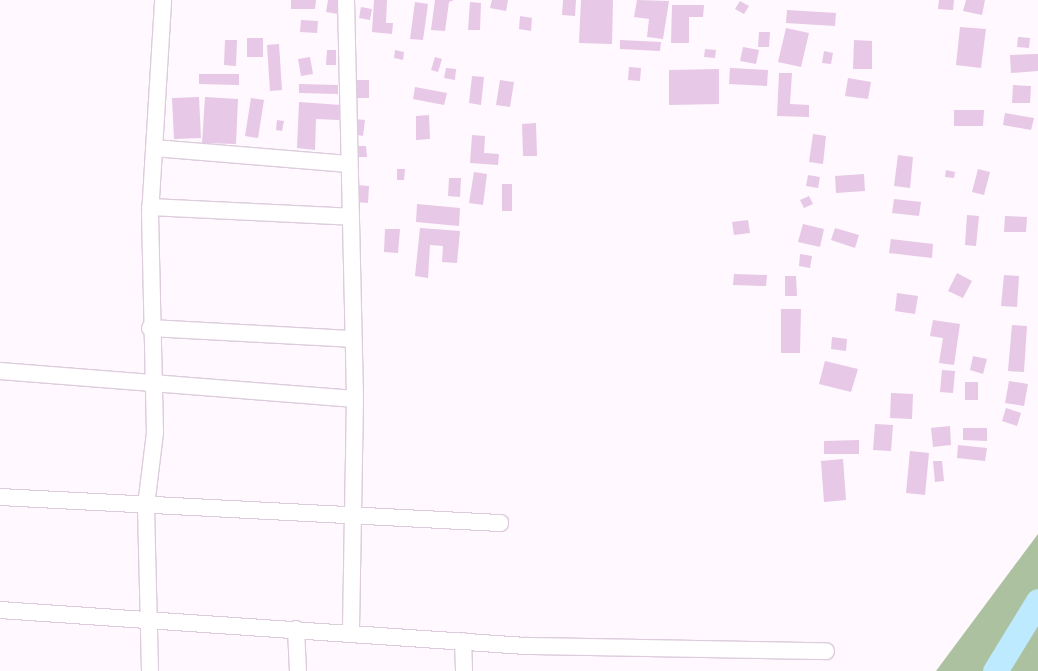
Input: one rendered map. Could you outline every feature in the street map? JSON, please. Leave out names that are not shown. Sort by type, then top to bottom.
[{"type":"street","points":[[150,671],[151,621],[146,506],[155,433],[150,328],[150,207],[164,0]]},
{"type":"street","points":[[346,0],[348,164],[351,217],[351,340],[355,399],[351,632]]},
{"type":"street","points":[[154,148],[348,164]]},
{"type":"street","points":[[150,207],[351,217]]},
{"type":"street","points":[[150,328],[351,340]]},
{"type":"street","points":[[0,371],[154,385],[355,399]]},
{"type":"street","points":[[0,497],[354,519],[500,523]]},
{"type":"street","points":[[0,610],[463,641],[826,652]]},
{"type":"street","points":[[296,629],[298,671]]},
{"type":"street","points":[[463,641],[464,671]]},
{"type":"green space","points":[[1038,534],[1038,671],[936,671]]},
{"type":"building","points":[[291,0],[316,0],[315,9],[291,9]]},
{"type":"building","points":[[328,0],[340,0],[338,14],[326,12]]},
{"type":"building","points":[[374,0],[387,0],[386,23],[393,23],[392,34],[372,32]]},
{"type":"building","points":[[435,0],[454,0],[449,2],[445,31],[431,30]]},
{"type":"building","points":[[492,0],[508,0],[506,11],[490,8]]},
{"type":"building","points":[[563,0],[576,0],[575,16],[562,15]]},
{"type":"building","points":[[581,0],[613,0],[612,44],[579,43]]},
{"type":"building","points":[[637,0],[669,1],[663,39],[647,37],[649,19],[634,17]]},
{"type":"building","points":[[939,0],[954,0],[953,10],[938,9]]},
{"type":"building","points":[[966,0],[985,0],[982,15],[963,11]]},
{"type":"building","points":[[740,1],[749,6],[744,14],[735,9]]},
{"type":"building","points":[[415,2],[428,4],[423,40],[410,39]]},
{"type":"building","points":[[470,2],[481,3],[480,30],[468,30]]},
{"type":"building","points":[[672,5],[704,5],[703,17],[689,17],[689,43],[671,43]]},
{"type":"building","points":[[361,7],[372,9],[370,20],[359,18]]},
{"type":"building","points":[[787,10],[836,13],[835,26],[786,23]]},
{"type":"building","points":[[520,16],[532,18],[531,31],[519,29]]},
{"type":"building","points":[[301,20],[318,21],[317,33],[300,32]]},
{"type":"building","points":[[960,27],[986,29],[981,68],[956,65]]},
{"type":"building","points":[[786,28],[809,33],[801,67],[778,62]]},
{"type":"building","points":[[759,32],[770,32],[769,47],[758,47]]},
{"type":"building","points":[[1018,37],[1030,38],[1029,48],[1017,47]]},
{"type":"building","points":[[247,38],[263,38],[263,57],[247,57]]},
{"type":"building","points":[[225,40],[237,40],[236,66],[224,65]]},
{"type":"building","points":[[620,40],[661,42],[660,51],[620,49]]},
{"type":"building","points":[[854,40],[872,41],[872,69],[853,69]]},
{"type":"building","points":[[279,44],[282,90],[270,91],[267,45]]},
{"type":"building","points":[[743,47],[759,50],[756,64],[740,61]]},
{"type":"building","points":[[705,49],[716,50],[715,58],[704,57]]},
{"type":"building","points":[[327,50],[336,50],[336,65],[326,65]]},
{"type":"building","points":[[395,50],[404,52],[403,60],[394,58]]},
{"type":"building","points":[[824,51],[833,53],[831,64],[822,63]]},
{"type":"building","points":[[1038,54],[1038,71],[1011,73],[1010,55]]},
{"type":"building","points":[[310,57],[313,74],[301,76],[298,59]]},
{"type":"building","points":[[435,57],[442,59],[438,72],[431,70]]},
{"type":"building","points":[[629,67],[641,68],[640,81],[628,80]]},
{"type":"building","points":[[446,68],[456,69],[455,80],[444,78]]},
{"type":"building","points":[[730,68],[768,70],[767,86],[729,84]]},
{"type":"building","points":[[719,69],[719,104],[669,105],[669,70]]},
{"type":"building","points":[[779,73],[792,73],[790,104],[809,105],[809,117],[777,116]]},
{"type":"building","points":[[199,74],[239,74],[239,85],[199,84]]},
{"type":"building","points":[[472,76],[484,77],[481,105],[469,103]]},
{"type":"building","points":[[848,78],[871,82],[868,99],[845,96]]},
{"type":"building","points":[[351,80],[369,80],[369,98],[352,98]]},
{"type":"building","points":[[500,80],[514,82],[510,107],[496,105]]},
{"type":"building","points":[[299,84],[338,85],[338,94],[299,93]]},
{"type":"building","points":[[1013,85],[1031,86],[1030,103],[1012,103]]},
{"type":"building","points":[[415,87],[447,93],[444,105],[413,99]]},
{"type":"building","points":[[199,97],[201,138],[174,139],[172,98]]},
{"type":"building","points":[[205,97],[238,99],[236,144],[202,143]]},
{"type":"building","points":[[251,98],[264,100],[258,138],[245,136]]},
{"type":"building","points":[[299,102],[341,105],[339,120],[316,119],[315,150],[297,148]]},
{"type":"building","points":[[954,110],[984,110],[983,126],[954,126]]},
{"type":"building","points":[[1005,113],[1034,118],[1031,130],[1003,125]]},
{"type":"building","points":[[429,115],[430,139],[416,140],[416,116]]},
{"type":"building","points":[[355,119],[365,120],[363,136],[353,134]]},
{"type":"building","points":[[277,120],[284,121],[282,131],[276,130]]},
{"type":"building","points":[[536,123],[537,156],[523,156],[522,124]]},
{"type":"building","points":[[813,134],[826,136],[823,164],[809,162]]},
{"type":"building","points":[[472,135],[485,136],[484,153],[499,154],[498,165],[470,163]]},
{"type":"building","points":[[352,146],[366,146],[367,157],[352,157]]},
{"type":"building","points":[[898,155],[913,157],[910,188],[894,186]]},
{"type":"building","points":[[397,169],[405,169],[404,180],[397,180]]},
{"type":"building","points":[[978,169],[990,172],[984,195],[972,192]]},
{"type":"building","points":[[946,170],[955,172],[954,178],[945,177]]},
{"type":"building","points":[[474,172],[487,174],[483,205],[469,203]]},
{"type":"building","points":[[864,174],[865,191],[836,193],[835,176]]},
{"type":"building","points":[[808,175],[820,177],[818,188],[806,186]]},
{"type":"building","points":[[449,178],[461,178],[460,197],[448,196]]},
{"type":"building","points":[[502,184],[512,184],[512,211],[502,211]]},
{"type":"building","points":[[356,185],[369,186],[368,203],[355,202]]},
{"type":"building","points":[[809,196],[813,204],[804,208],[800,200]]},
{"type":"building","points":[[894,199],[921,202],[919,216],[892,213]]},
{"type":"building","points":[[417,204],[460,208],[459,226],[416,222]]},
{"type":"building","points":[[967,215],[979,216],[976,246],[965,245]]},
{"type":"building","points":[[1005,216],[1027,217],[1026,232],[1004,232]]},
{"type":"building","points":[[748,220],[750,233],[734,235],[732,222]]},
{"type":"building","points":[[803,224],[824,229],[820,247],[798,242]]},
{"type":"building","points":[[420,228],[460,231],[457,263],[442,262],[443,246],[430,245],[428,278],[415,276]]},
{"type":"building","points":[[835,228],[859,235],[855,248],[831,240]]},
{"type":"building","points":[[385,229],[400,229],[398,253],[384,252]]},
{"type":"building","points":[[891,239],[933,244],[932,258],[889,253]]},
{"type":"building","points":[[800,254],[812,256],[810,268],[799,266]]},
{"type":"building","points":[[957,273],[972,281],[963,298],[948,291]]},
{"type":"building","points":[[734,274],[767,275],[766,286],[733,285]]},
{"type":"building","points":[[1004,275],[1019,276],[1017,307],[1001,306]]},
{"type":"building","points":[[785,276],[796,276],[797,296],[785,296]]},
{"type":"building","points":[[897,293],[918,296],[915,314],[895,311]]},
{"type":"building","points":[[781,309],[801,309],[800,353],[781,353]]},
{"type":"building","points":[[933,320],[960,324],[954,365],[939,363],[943,338],[930,336]]},
{"type":"building","points":[[1012,325],[1027,326],[1024,372],[1008,371]]},
{"type":"building","points":[[832,337],[847,339],[846,351],[831,349]]},
{"type":"building","points":[[973,356],[987,359],[983,374],[970,370]]},
{"type":"building","points":[[825,361],[858,369],[851,392],[819,384]]},
{"type":"building","points":[[942,370],[955,371],[953,393],[940,392]]},
{"type":"building","points":[[1009,381],[1028,384],[1024,406],[1005,403]]},
{"type":"building","points":[[965,382],[978,382],[978,400],[965,400]]},
{"type":"building","points":[[891,393],[913,394],[912,419],[890,418]]},
{"type":"building","points":[[1006,408],[1021,413],[1017,426],[1002,421]]},
{"type":"building","points":[[875,424],[893,425],[891,451],[873,450]]},
{"type":"building","points":[[950,426],[951,445],[933,447],[931,428]]},
{"type":"building","points":[[963,428],[987,428],[987,441],[963,440]]},
{"type":"building","points":[[859,440],[859,454],[824,454],[824,441]]},
{"type":"building","points":[[958,445],[987,448],[985,461],[957,458]]},
{"type":"building","points":[[910,451],[929,453],[925,495],[906,493]]},
{"type":"building","points":[[843,459],[846,500],[824,502],[821,461]]},
{"type":"building","points":[[933,461],[942,461],[944,481],[935,482]]},
{"type":"waterway","points":[[995,671],[1038,601]]}]
